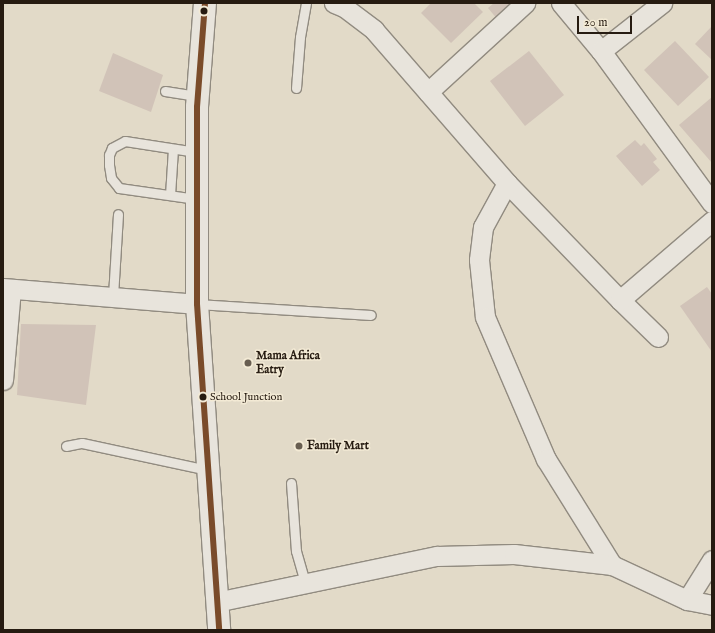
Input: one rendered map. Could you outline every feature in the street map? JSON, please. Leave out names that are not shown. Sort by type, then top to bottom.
[{"type":"street","points":[[205,3],[197,96],[197,304],[219,630]]},
{"type":"street","points":[[334,3],[344,7],[374,30],[507,183],[620,300],[658,337]]},
{"type":"street","points":[[428,92],[525,3]]},
{"type":"street","points":[[561,3],[601,51],[712,203]]},
{"type":"street","points":[[601,51],[662,3]]},
{"type":"street","points":[[507,183],[483,227],[478,260],[485,316],[546,459],[612,565]]},
{"type":"street","points":[[620,300],[712,221]]},
{"type":"street","points":[[3,380],[7,288],[197,304]]},
{"type":"street","points":[[216,602],[437,556],[514,554],[612,565],[687,600],[712,605]]},
{"type":"street","points":[[687,600],[712,560]]},
{"type":"lane","points":[[296,88],[300,37],[306,3]]},
{"type":"lane","points":[[166,91],[197,96]]},
{"type":"lane","points":[[196,152],[125,141],[112,148],[109,155],[111,178],[119,188],[196,199]]},
{"type":"lane","points":[[170,195],[173,149]]},
{"type":"lane","points":[[113,296],[118,214]]},
{"type":"lane","points":[[197,304],[371,315]]},
{"type":"lane","points":[[66,446],[82,443],[208,470]]},
{"type":"lane","points":[[291,483],[296,551],[305,583]]},
{"type":"building","points":[[431,3],[474,3],[483,12],[451,43],[421,13]]},
{"type":"building","points":[[494,3],[515,3],[498,20],[488,8]]},
{"type":"building","points":[[712,26],[712,60],[695,44]]},
{"type":"building","points":[[675,41],[709,77],[678,106],[644,70]]},
{"type":"building","points":[[529,51],[564,95],[525,126],[490,81]]},
{"type":"building","points":[[113,53],[163,75],[151,112],[99,91]]},
{"type":"building","points":[[712,97],[712,163],[679,125]]},
{"type":"building","points":[[635,140],[641,146],[644,143],[657,159],[653,162],[660,170],[642,186],[616,156]]},
{"type":"building","points":[[707,287],[712,294],[712,352],[680,306]]},
{"type":"building","points":[[21,324],[96,325],[86,405],[17,395]]},
{"type":"transit line","points":[[205,3],[197,107],[197,304],[219,630]]},
{"type":"place","name":"Mama Africa Eatry","points":[[248,363]]},
{"type":"place","name":"School Junction","points":[[203,397]]},
{"type":"place","name":"Family Mart","points":[[299,446]]}]
